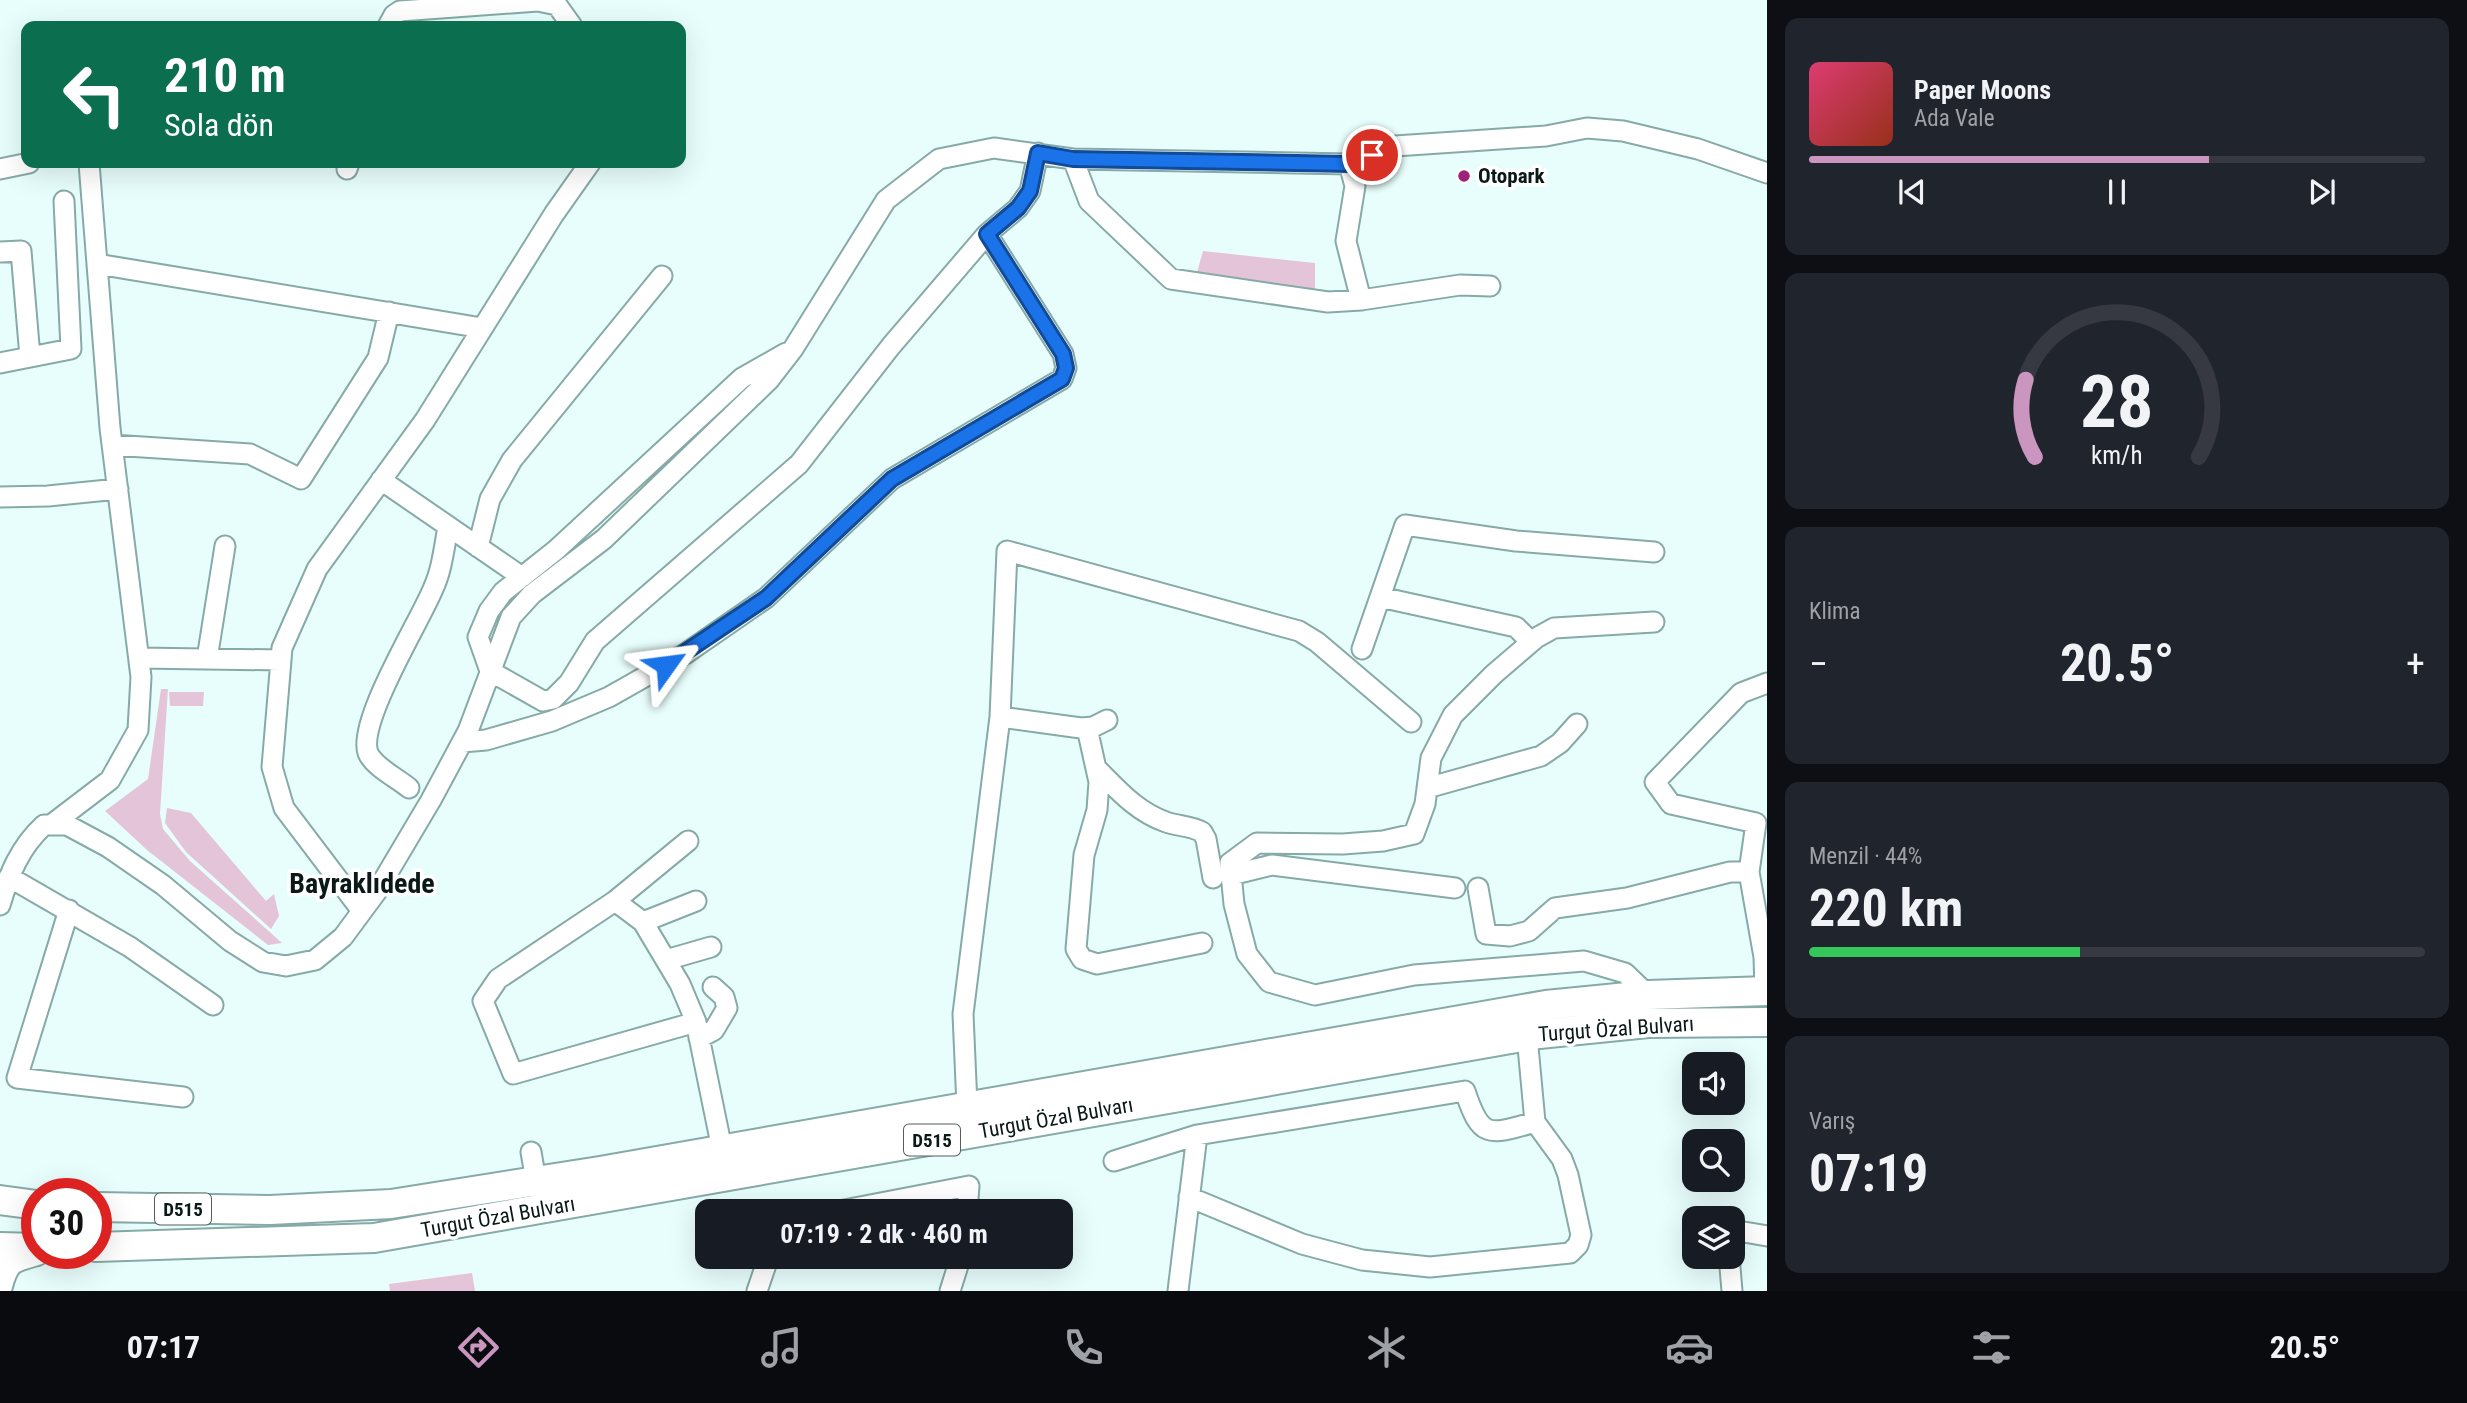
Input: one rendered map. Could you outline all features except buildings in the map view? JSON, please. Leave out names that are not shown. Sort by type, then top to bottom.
[{"type":"highway","name":"Turgut Özal Bulvarı","points":[[112,1207],[270,1210],[391,1204],[1546,1005],[1648,995],[1766,991]]},
{"type":"highway","name":"Turgut Özal Bulvarı","points":[[112,1246],[374,1238],[1527,1036],[1648,1023],[1767,1022]]},
{"type":"highway","points":[[0,1200],[21,1203]]},
{"type":"highway","points":[[0,1247],[21,1249]]},
{"type":"main road","points":[[0,1286],[5,1268],[21,1257]]},
{"type":"street","points":[[389,21],[400,11],[538,1],[557,5],[568,21]]},
{"type":"street","points":[[0,905],[14,863],[29,839],[44,825],[67,825],[108,847],[263,962],[286,967],[315,960],[343,937],[377,891],[418,823],[462,742],[511,617],[525,602],[604,539],[769,380],[793,349],[886,200],[939,159],[994,148],[1073,159],[1349,164],[1395,146],[1546,136],[1587,128],[1623,131],[1698,149],[1767,173]]},
{"type":"street","points":[[793,349],[742,378],[556,550],[503,592],[489,611],[478,637],[489,671],[543,701],[553,699],[569,683],[595,641],[799,464],[891,346],[987,234],[1018,208],[1030,191],[1038,153]]},
{"type":"street","points":[[1073,159],[1089,201],[1171,279],[1328,302],[1361,300],[1460,285],[1490,286]]},
{"type":"street","points":[[1349,164],[1355,186],[1346,242],[1361,300]]},
{"type":"street","points":[[0,169],[21,165]]},
{"type":"street","points":[[51,825],[110,780],[138,730],[141,677],[113,445],[89,168]]},
{"type":"street","points":[[362,911],[284,808],[272,768],[282,648],[317,569],[425,420],[554,214],[586,168]]},
{"type":"street","points":[[0,363],[71,349],[64,201]]},
{"type":"street","points":[[462,742],[486,740],[552,721],[609,697],[685,654],[766,598],[892,479],[1062,379],[1066,368],[1063,354],[987,234]]},
{"type":"street","points":[[0,252],[21,251],[30,357]]},
{"type":"street","points":[[97,264],[482,328]]},
{"type":"street","points":[[478,547],[491,499],[512,460],[662,276]]},
{"type":"street","points":[[113,445],[250,454],[301,479],[378,358],[389,312]]},
{"type":"street","points":[[381,481],[522,577]]},
{"type":"street","points":[[0,497],[48,496],[118,489]]},
{"type":"street","points":[[1362,649],[1405,525],[1516,541],[1654,552]]},
{"type":"street","points":[[409,788],[373,760],[368,750],[367,738],[388,679],[439,576],[448,527]]},
{"type":"street","points":[[207,659],[225,546]]},
{"type":"street","points":[[967,1106],[963,1014],[1000,718],[1007,551],[1299,631],[1312,638],[1410,722]]},
{"type":"street","points":[[1380,597],[1516,627],[1531,642]]},
{"type":"street","points":[[1222,877],[1230,863],[1257,843],[1343,844],[1383,841],[1415,834],[1425,804],[1431,758],[1453,715],[1494,674],[1531,642],[1554,628],[1654,622]]},
{"type":"street","points":[[139,658],[281,660]]},
{"type":"street","points":[[1766,991],[1765,957],[1756,883],[1761,823],[1671,804],[1655,782],[1741,693],[1767,683]]},
{"type":"street","points":[[1000,718],[1087,728],[1107,720]]},
{"type":"street","points":[[1427,788],[1541,756],[1560,743],[1577,724]]},
{"type":"street","points":[[1087,728],[1099,782],[1097,810],[1084,855],[1076,948],[1082,959],[1097,964],[1202,943]]},
{"type":"street","points":[[1097,769],[1124,797],[1143,811],[1168,823],[1202,832],[1234,904],[1247,954],[1269,982],[1315,995],[1414,975],[1584,961],[1625,973],[1648,995]]},
{"type":"street","points":[[688,841],[615,901],[498,979],[484,1002],[513,1074],[698,1030],[715,1030],[726,1013],[726,1000],[713,987]]},
{"type":"street","points":[[1222,877],[1272,865],[1455,888]]},
{"type":"street","points":[[1478,888],[1486,933],[1498,936],[1519,934],[1539,924],[1555,908],[1627,898],[1730,872],[1756,883]]},
{"type":"street","points":[[9,877],[130,947],[214,1005]]},
{"type":"street","points":[[615,901],[643,922],[680,985],[698,1030],[722,1149]]},
{"type":"street","points":[[643,922],[696,901]]},
{"type":"street","points":[[69,910],[17,1078],[183,1097]]},
{"type":"street","points":[[666,960],[711,947]]},
{"type":"street","points":[[1189,1197],[1301,1244],[1362,1260],[1430,1267],[1564,1255],[1575,1249],[1581,1235],[1569,1175],[1562,1159],[1535,1122],[1527,1036]]},
{"type":"street","points":[[1114,1161],[1197,1135],[1465,1091],[1474,1117],[1487,1129],[1506,1131],[1535,1122]]},
{"type":"street","points":[[1178,1291],[1197,1135]]},
{"type":"street","points":[[531,1152],[536,1181]]},
{"type":"street","points":[[901,1199],[969,1186],[968,1199]]},
{"type":"street","points":[[1745,1232],[1767,1236]]},
{"type":"street","points":[[757,1291],[765,1269]]},
{"type":"street","points":[[950,1291],[957,1269]]},
{"type":"street","points":[[1730,1269],[1732,1291]]},
{"type":"shaded area","points":[[1203,251],[1315,263],[1315,294],[1196,276]]},
{"type":"shaded area","points":[[161,689],[168,689],[160,814],[163,829],[190,861],[282,943],[268,945],[147,850],[105,811],[148,779]]},
{"type":"shaded area","points":[[169,692],[204,692],[203,706],[170,706]]},
{"type":"shaded area","points":[[167,808],[191,813],[266,901],[274,894],[279,916],[271,929],[186,852],[165,823]]},
{"type":"shaded area","points":[[472,1273],[475,1291],[390,1291],[389,1284]]},
{"type":"place","name":"Otopark","points":[[1464,176]]},
{"type":"district","name":"Bayraklıdede","points":[[362,883]]},
{"type":"route","points":[[666,665],[766,598],[892,479],[1062,379],[1066,368],[1063,354],[987,234],[1018,208],[1030,191],[1038,153],[1073,159],[1349,164],[1372,155]]}]
